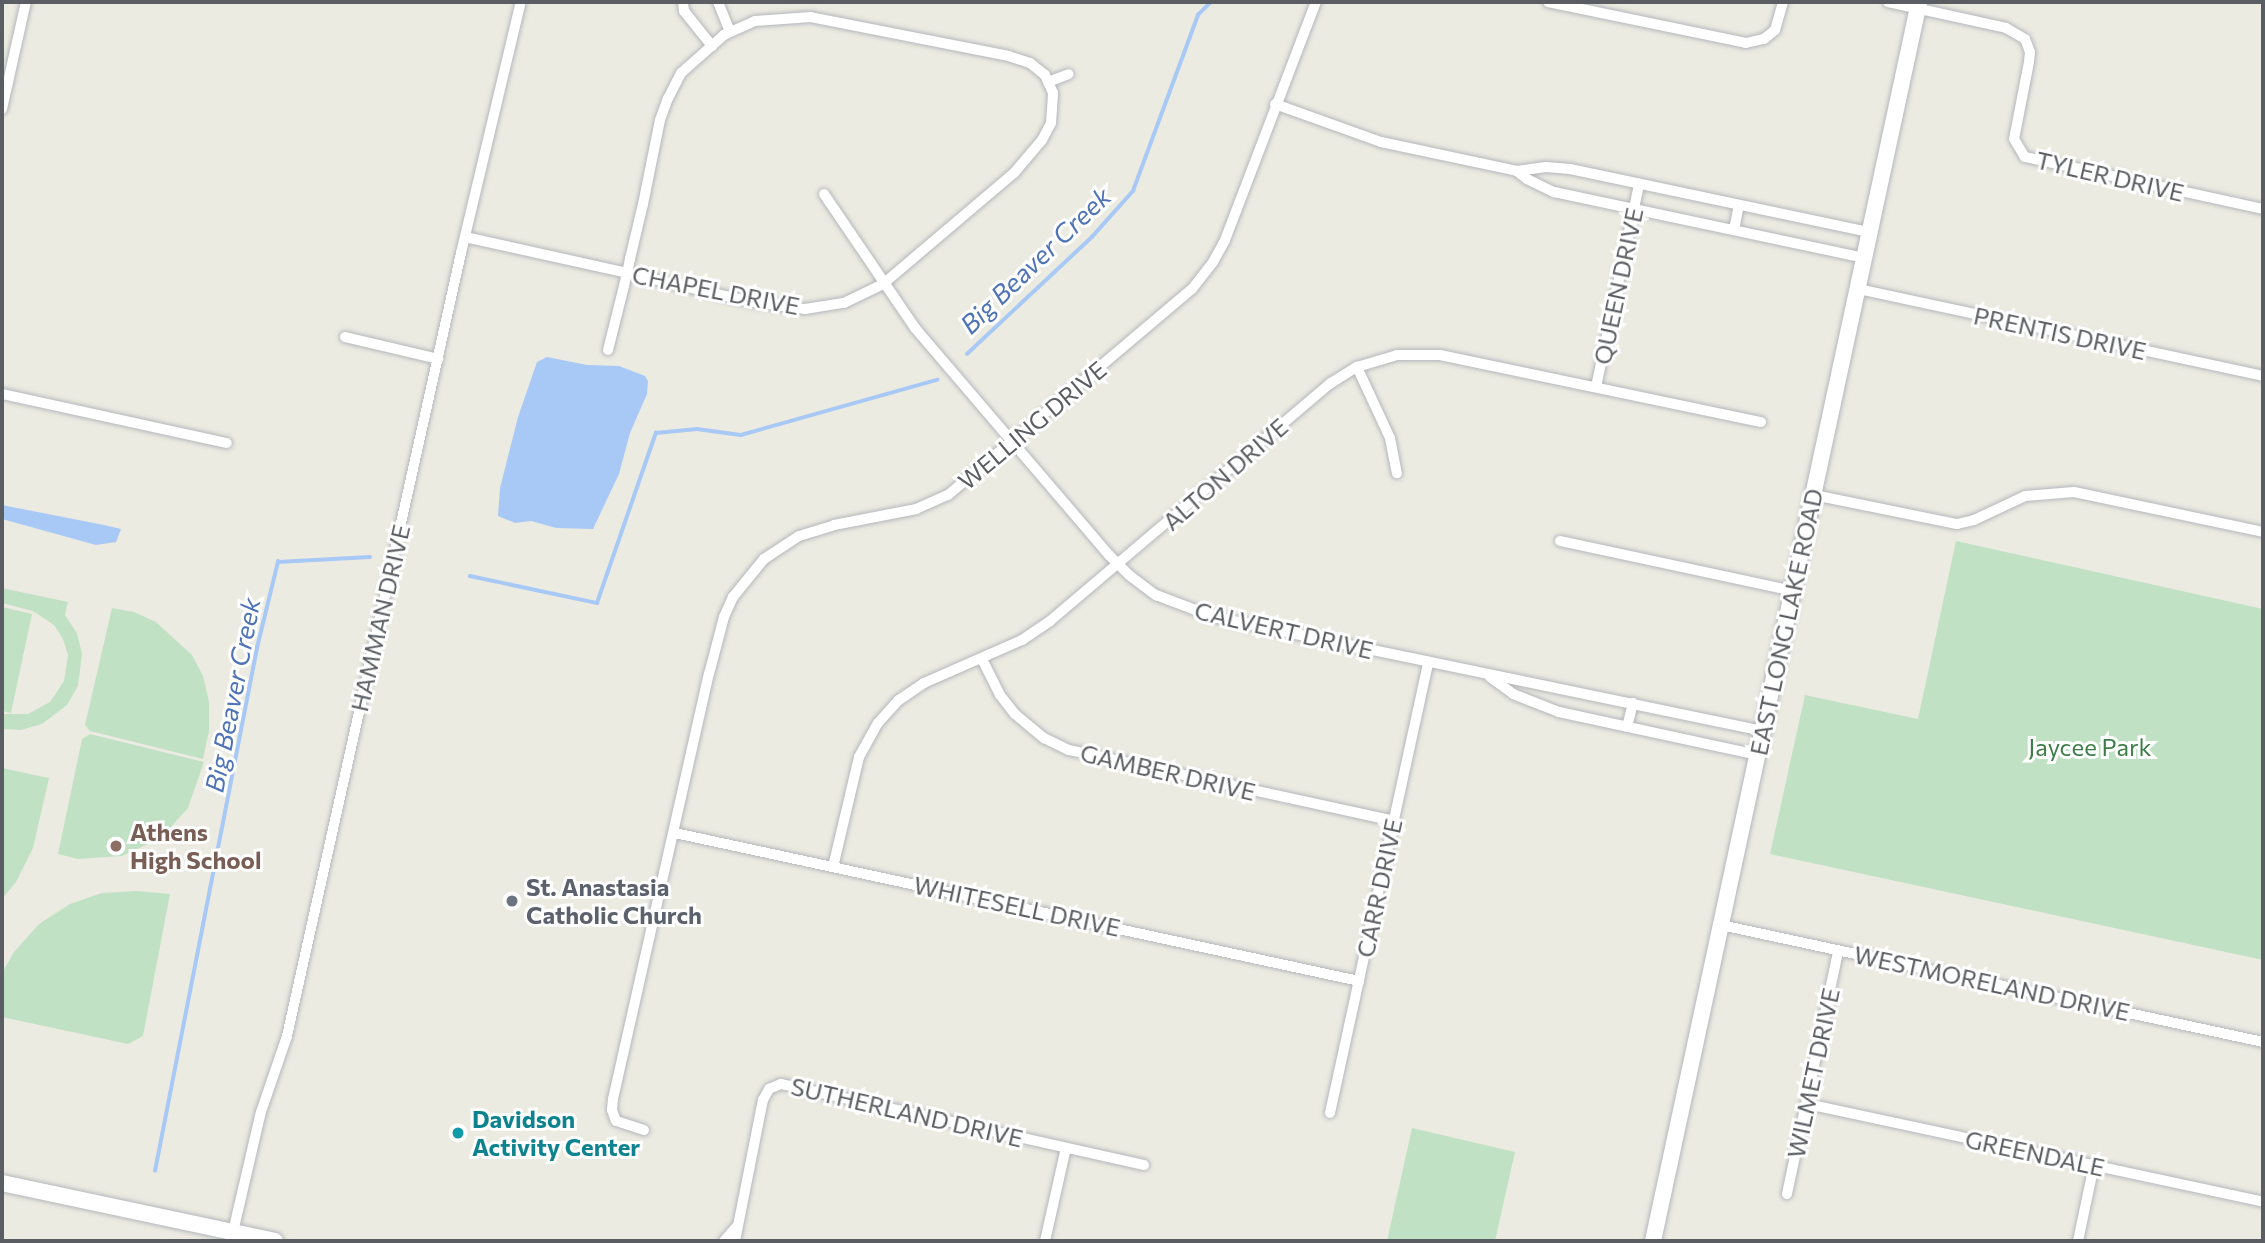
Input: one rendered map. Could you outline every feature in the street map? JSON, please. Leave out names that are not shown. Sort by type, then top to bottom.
[{"type":"main road","name":"EAST LONG LAKE ROAD","points":[[1653,1241],[1919,5]]},
{"type":"main road","points":[[2,1183],[275,1241]]},
{"type":"street","points":[[2,109],[26,2]]},
{"type":"street","name":"HAMMAN DRIVE","points":[[233,1232],[261,1112],[288,1036],[465,237],[521,2]]},
{"type":"street","points":[[682,2],[684,11],[712,46]]},
{"type":"street","points":[[718,2],[730,32]]},
{"type":"street","name":"WELLING DRIVE","points":[[644,1130],[621,1125],[614,1117],[613,1099],[724,617],[733,597],[752,570],[786,542],[814,530],[916,509],[948,495],[1013,443],[1199,282],[1225,240],[1316,2]]},
{"type":"street","points":[[1548,2],[1746,43],[1764,39],[1775,30],[1783,2]]},
{"type":"street","points":[[1888,2],[1919,5]]},
{"type":"street","name":"TYLER DRIVE","points":[[1919,5],[2006,28],[2025,39],[2030,52],[2029,62],[2014,139],[2025,157],[2263,209]]},
{"type":"street","points":[[608,350],[668,98],[681,73],[730,32],[755,21],[811,17],[1009,56],[1030,63],[1045,75],[1048,82],[1069,74]]},
{"type":"street","name":"CHAPEL DRIVE","points":[[465,237],[747,301],[805,309],[844,303],[883,284],[1014,173],[1042,140],[1051,123],[1054,106],[1048,82]]},
{"type":"street","points":[[1275,104],[1381,142],[1517,171],[1527,179],[1555,192],[1865,258]]},
{"type":"street","points":[[1517,171],[1532,167],[1559,168],[1870,232]]},
{"type":"street","name":"QUEEN DRIVE","points":[[1596,387],[1639,184]]},
{"type":"street","name":"CALVERT DRIVE","points":[[824,194],[915,328],[1119,565],[1156,595],[1195,612],[1490,677],[1519,678],[1763,731]]},
{"type":"street","points":[[1734,230],[1739,205]]},
{"type":"street","name":"PRENTIS DRIVE","points":[[1858,289],[2263,376]]},
{"type":"street","points":[[345,337],[438,359]]},
{"type":"street","name":"ALTON DRIVE","points":[[834,867],[857,764],[878,723],[912,690],[982,659],[1038,630],[1119,565],[1331,383],[1356,368],[1397,355],[1425,354],[1761,422]]},
{"type":"street","points":[[1356,368],[1390,438],[1397,473]]},
{"type":"street","points":[[2,394],[227,443]]},
{"type":"street","points":[[1814,495],[1957,524],[1974,520],[2025,496],[2074,492],[2263,532]]},
{"type":"street","points":[[1560,541],[1793,591]]},
{"type":"street","name":"GAMBER DRIVE","points":[[982,659],[1000,695],[1015,714],[1037,733],[1069,750],[1394,821]]},
{"type":"street","name":"CARR DRIVE","points":[[1330,1113],[1428,662]]},
{"type":"street","name":"CALVERT DRIVE","points":[[1490,677],[1513,694],[1546,708],[1758,755]]},
{"type":"street","points":[[1627,727],[1633,703]]},
{"type":"street","name":"WHITESELL DRIVE","points":[[675,833],[1359,981]]},
{"type":"street","name":"WESTMORELAND DRIVE","points":[[1721,925],[2263,1042]]},
{"type":"street","name":"WILMET DRIVE","points":[[1787,1194],[1838,951]]},
{"type":"street","name":"SUTHERLAND DRIVE","points":[[735,1241],[763,1100],[769,1089],[780,1084],[1144,1165]]},
{"type":"street","name":"GREENDALE","points":[[1807,1104],[2263,1202]]},
{"type":"street","points":[[1045,1241],[1066,1147]]},
{"type":"street","points":[[2078,1241],[2094,1165]]},
{"type":"street","name":"SUTHERLAND DRIVE","points":[[724,1241],[736,1227]]},
{"type":"green space","name":"Jaycee Park","points":[[1956,541],[2263,609],[2263,960],[1770,854],[1805,695],[1918,719]]},
{"type":"green space","points":[[2,588],[68,602],[65,615],[77,633],[82,654],[78,686],[67,705],[42,724],[21,730],[2,729],[2,714],[28,714],[50,702],[64,681],[68,655],[63,639],[54,625],[33,611],[2,603]]},
{"type":"green space","points":[[2,607],[32,614],[11,713],[2,711]]},
{"type":"green space","points":[[112,608],[134,612],[156,622],[192,655],[203,676],[209,702],[209,731],[203,759],[90,731],[85,725]]},
{"type":"green space","points":[[90,734],[204,762],[188,808],[161,838],[122,856],[78,859],[58,854],[82,739]]},
{"type":"green space","points":[[2,768],[49,778],[33,848],[16,882],[2,899]]},
{"type":"green space","points":[[137,891],[170,894],[143,1036],[128,1044],[2,1017],[2,973],[14,952],[39,924],[70,904],[102,893]]},
{"type":"green space","points":[[1412,1128],[1515,1152],[1495,1241],[1387,1241]]},
{"type":"water","points":[[547,357],[587,365],[619,366],[645,376],[648,381],[647,394],[630,433],[619,474],[593,529],[556,528],[531,521],[515,523],[498,516],[500,488],[518,417],[537,362]]},
{"type":"water","points":[[2,505],[121,529],[116,542],[96,545],[2,519]]},
{"type":"waterway","name":"Big Beaver Creek","points":[[967,354],[1092,237],[1133,191],[1198,15],[1211,2]]},
{"type":"waterway","name":"Big Beaver Creek","points":[[470,576],[597,603],[656,433],[697,429],[741,435],[937,380]]},
{"type":"waterway","name":"Big Beaver Creek","points":[[155,1171],[257,648],[278,562],[370,557]]},
{"type":"place","name":"Athens High School","points":[[116,846]]},
{"type":"place","name":"St. Anastasia Catholic Church","points":[[512,901]]},
{"type":"place","name":"Davidson Activity Center","points":[[458,1133]]}]
